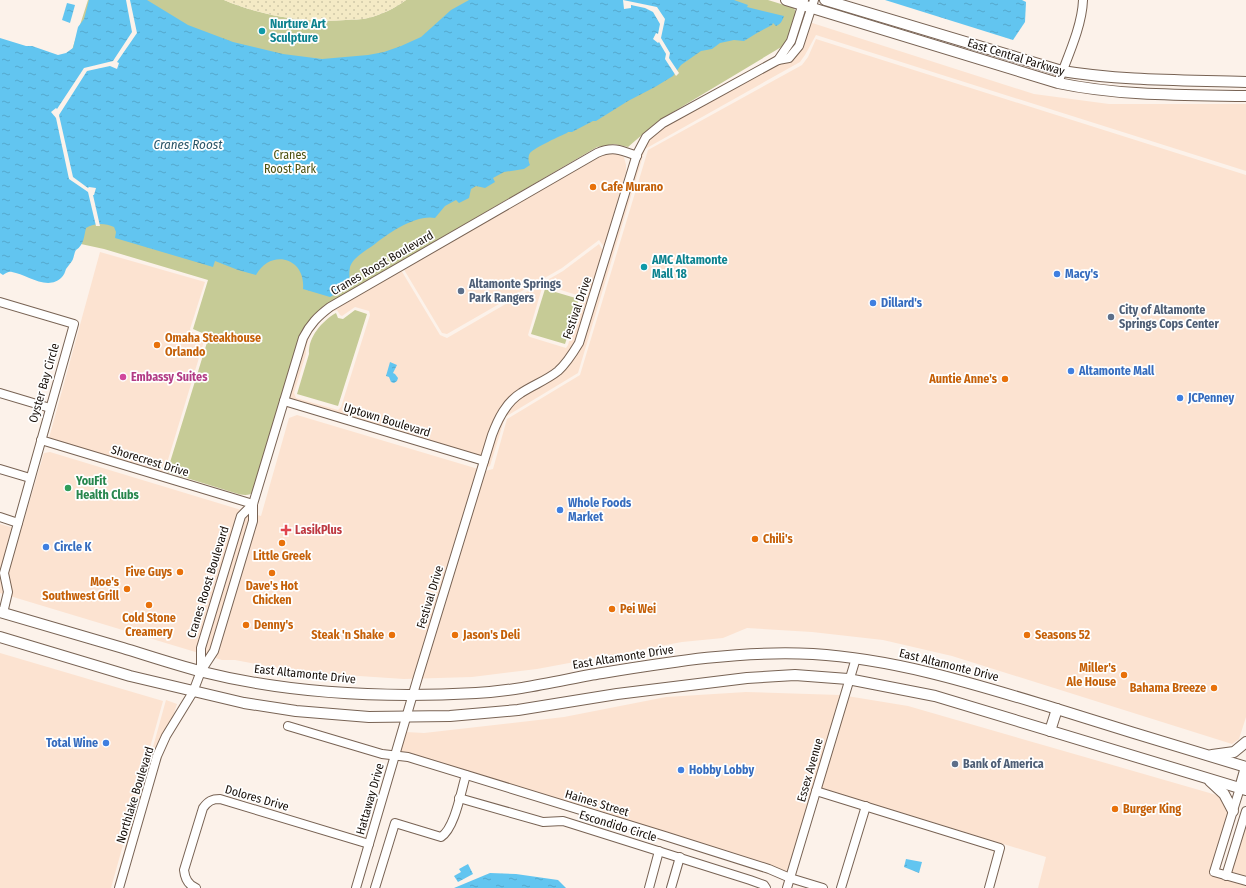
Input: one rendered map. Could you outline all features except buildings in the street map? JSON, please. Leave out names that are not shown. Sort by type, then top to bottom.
[{"type":"main road","name":"East Central Parkway","points":[[786,0],[808,3],[1058,84],[1112,92],[1246,96]]},
{"type":"main road","name":"East Central Parkway","points":[[825,0],[1062,71],[1090,76],[1120,78],[1246,82]]},
{"type":"main road","name":"East Altamonte Drive","points":[[2,612],[201,672],[309,690],[362,694],[480,693],[662,663],[727,656],[781,653],[856,658],[901,666],[960,680],[1246,767]]},
{"type":"main road","points":[[0,637],[130,676],[193,692],[244,703],[296,711],[369,717],[450,716],[518,710],[617,694],[747,678],[795,675],[848,679],[935,696],[1243,789],[1246,767]]},
{"type":"main road","points":[[1050,731],[1057,709]]},
{"type":"main road","points":[[1208,755],[1234,752],[1246,742]]},
{"type":"main road","points":[[1207,778],[1224,794],[1233,812]]},
{"type":"street","points":[[1058,84],[1078,27],[1083,0]]},
{"type":"street","name":"Festival Drive","points":[[407,717],[492,435],[504,409],[520,393],[559,370],[567,362],[579,343],[637,156],[646,137],[663,123],[778,60],[791,41],[808,3]]},
{"type":"street","name":"Cranes Roost Boulevard","points":[[193,692],[201,672],[214,651],[252,521],[253,504],[300,349],[307,330],[320,314],[597,153],[610,149],[618,149],[637,156]]},
{"type":"street","name":"Oyster Bay Circle","points":[[0,302],[74,324],[4,573],[8,592],[2,612]]},
{"type":"street","points":[[0,393],[50,408]]},
{"type":"street","name":"Uptown Boulevard","points":[[284,402],[484,461]]},
{"type":"street","name":"Shorecrest Drive","points":[[41,440],[253,504]]},
{"type":"street","points":[[0,469],[30,478]]},
{"type":"street","name":"Cranes Roost Boulevard","points":[[201,672],[201,648],[241,516],[253,504]]},
{"type":"street","points":[[0,517],[18,522]]},
{"type":"street","name":"Essex Avenue","points":[[787,888],[848,679],[856,658]]},
{"type":"street","name":"Northlake Boulevard","points":[[119,888],[157,756],[166,736],[193,692]]},
{"type":"street","name":"Hattaway Drive","points":[[356,888],[407,717]]},
{"type":"street","name":"Haines Street","points":[[288,726],[382,754],[408,757],[762,867],[790,878],[823,888]]},
{"type":"street","points":[[375,888],[395,823],[441,837],[446,834],[453,820],[466,775]]},
{"type":"street","points":[[1243,789],[1233,812],[1214,872],[1246,882]]},
{"type":"street","points":[[816,791],[1000,848],[989,888]]},
{"type":"street","name":"Escondido Circle","points":[[459,798],[543,822],[563,821],[750,880],[764,885],[766,888]]},
{"type":"street","name":"Dolores Drive","points":[[196,888],[188,883],[184,870],[203,808],[207,802],[213,799],[220,799],[369,844]]},
{"type":"street","points":[[841,888],[866,806]]},
{"type":"street","points":[[1226,876],[1246,811]]},
{"type":"street","points":[[649,888],[659,851]]},
{"type":"street","points":[[671,888],[680,857]]},
{"type":"shaded area","points":[[806,21],[1034,94],[1109,104],[1246,104],[1246,171],[816,35],[800,62],[645,149],[578,373],[505,417],[490,466],[485,468],[495,436],[507,411],[522,397],[564,371],[581,346],[590,323],[640,157],[649,139],[664,126],[783,61],[795,49]]},
{"type":"shaded area","name":"Altamonte Mall","points":[[816,39],[1246,175],[1246,717],[1239,739],[1232,744],[952,656],[883,640],[812,632],[747,628],[723,638],[682,642],[537,669],[472,677],[404,679],[329,674],[272,667],[235,660],[222,660],[0,593],[0,524],[21,530],[44,453],[50,452],[261,516],[289,418],[297,415],[485,471],[493,469],[507,419],[580,375],[648,150],[802,65],[808,57]]},
{"type":"shaded area","points":[[607,153],[615,153],[624,157],[626,172],[604,247],[599,240],[562,268],[447,334],[442,333],[403,268]]},
{"type":"shaded area","points":[[599,244],[602,249],[605,250],[575,342],[565,359],[557,367],[519,390],[503,404],[499,409],[481,456],[289,399],[306,340],[315,324],[332,310],[401,270],[440,335],[447,338],[563,271]],"holes":[[[545,285],[580,296],[582,298],[566,348],[530,337],[528,335],[542,288]],[[355,307],[369,311],[370,315],[341,407],[338,410],[296,398],[294,393],[306,354],[306,348],[309,337],[315,327],[331,312],[337,310],[342,316]]]},
{"type":"shaded area","points":[[100,252],[205,282],[190,329],[192,332],[205,338],[164,473],[49,438]]},
{"type":"shaded area","points":[[0,653],[163,701],[111,888],[0,888]]},
{"type":"shaded area","points":[[746,692],[840,695],[788,873],[770,865],[409,753],[400,752],[406,732],[424,733],[564,717],[666,697]]},
{"type":"shaded area","points":[[847,696],[908,706],[1220,796],[1229,812],[1210,875],[1246,886],[1246,888],[1038,888],[1046,857],[821,788]]},
{"type":"shaded area","points":[[166,700],[177,704],[116,888],[114,888]]},
{"type":"shaded area","points":[[1246,823],[1246,877],[1231,873]]},
{"type":"green space","name":"Cranes Roost","points":[[88,0],[224,0],[238,6],[268,14],[299,19],[331,21],[373,17],[388,11],[406,0],[768,0],[794,8],[798,17],[788,43],[658,121],[628,147],[614,144],[597,147],[320,310],[308,324],[300,339],[254,491],[245,495],[167,472],[209,336],[193,329],[208,280],[104,249],[67,241],[72,50]]},
{"type":"green space","points":[[545,289],[579,299],[565,344],[531,334]]},
{"type":"green space","points":[[355,310],[367,314],[338,406],[297,394],[309,354],[309,348],[313,336],[317,330],[326,320],[336,313],[338,318],[343,319]]},
{"type":"sand","points":[[224,0],[406,0],[388,11],[373,17],[331,21],[299,19],[268,14],[238,6]]},
{"type":"water","name":"Cranes Roost","points":[[89,0],[147,0],[188,25],[233,42],[283,54],[322,59],[368,55],[384,52],[401,46],[421,37],[451,10],[469,0],[734,0],[748,5],[747,7],[784,16],[778,25],[776,26],[773,23],[744,41],[734,40],[720,43],[712,49],[701,51],[681,65],[673,76],[596,121],[593,121],[572,132],[568,132],[542,145],[530,153],[530,165],[524,169],[504,172],[493,178],[495,182],[485,188],[476,186],[471,189],[469,198],[459,203],[456,200],[445,206],[435,218],[420,219],[403,225],[354,260],[350,267],[351,285],[330,297],[303,289],[302,278],[299,270],[286,260],[278,259],[270,261],[262,267],[256,275],[215,261],[213,267],[115,238],[116,232],[114,227],[103,224],[96,224],[86,228],[82,243],[76,250],[73,260],[62,277],[56,281],[44,283],[18,273],[9,272],[3,275],[0,273],[0,38],[26,46],[32,46],[58,55],[66,53],[73,48],[78,27],[84,19]]},
{"type":"water","points":[[885,0],[1022,0],[1026,2],[1025,22],[1013,40]]},
{"type":"water","points":[[67,3],[75,5],[70,23],[62,20]]},
{"type":"water","points":[[390,362],[397,365],[393,373],[398,378],[394,383],[391,382],[389,377],[386,376]]},
{"type":"water","points":[[906,859],[922,862],[919,873],[904,867]]},
{"type":"water","points":[[468,864],[473,874],[458,882],[454,876],[461,872],[459,869]]},
{"type":"water","points":[[490,873],[516,874],[558,880],[566,888],[454,888]]},
{"type":"pier","points":[[126,0],[130,0],[137,33],[117,62],[119,63],[117,69],[110,66],[87,71],[59,115],[73,177],[88,188],[96,188],[93,195],[100,226],[96,226],[88,192],[69,179],[56,118],[51,112],[56,108],[57,109],[84,68],[113,61],[132,32]]},
{"type":"pier","points":[[623,0],[657,7],[665,19],[661,38],[670,53],[669,58],[679,73],[676,76],[665,59],[666,54],[659,42],[658,43],[653,39],[656,33],[658,34],[660,24],[653,12],[645,8],[631,5],[631,8],[624,9]]},
{"type":"place","name":"Nurture Art Sculpture","points":[[262,31]]},
{"type":"place","name":"Cafe Murano","points":[[593,187]]},
{"type":"place","name":"AMC Altamonte Mall 18","points":[[644,267]]},
{"type":"place","name":"Macy's","points":[[1057,274]]},
{"type":"place","name":"Altamonte Springs Park Rangers","points":[[461,291]]},
{"type":"place","name":"Dillard's","points":[[873,303]]},
{"type":"place","name":"City of Altamonte Springs Cops Center","points":[[1111,317]]},
{"type":"place","name":"Omaha Steakhouse Orlando","points":[[157,345]]},
{"type":"place","name":"Altamonte Mall","points":[[1071,371]]},
{"type":"place","name":"Embassy Suites","points":[[123,377]]},
{"type":"place","name":"Auntie Anne's","points":[[1005,379]]},
{"type":"place","name":"JCPenney","points":[[1180,398]]},
{"type":"place","name":"YouFit Health Clubs","points":[[68,488]]},
{"type":"place","name":"Whole Foods Market","points":[[560,510]]},
{"type":"place","name":"LasikPlus","points":[[286,530]]},
{"type":"place","name":"Chili's","points":[[755,539]]},
{"type":"place","name":"Little Greek","points":[[282,543]]},
{"type":"place","name":"Circle K","points":[[46,547]]},
{"type":"place","name":"Five Guys","points":[[180,572]]},
{"type":"place","name":"Dave's Hot Chicken","points":[[272,573]]},
{"type":"place","name":"Moe's Southwest Grill","points":[[127,589]]},
{"type":"place","name":"Cold Stone Creamery","points":[[149,605]]},
{"type":"place","name":"Pei Wei","points":[[612,609]]},
{"type":"place","name":"Denny's","points":[[246,625]]},
{"type":"place","name":"Steak 'n Shake","points":[[392,635]]},
{"type":"place","name":"Jason's Deli","points":[[455,635]]},
{"type":"place","name":"Seasons 52","points":[[1027,635]]},
{"type":"place","name":"Miller's Ale House","points":[[1124,675]]},
{"type":"place","name":"Bahama Breeze","points":[[1214,688]]},
{"type":"place","name":"Total Wine","points":[[106,743]]},
{"type":"place","name":"Bank of America","points":[[955,764]]},
{"type":"place","name":"Hobby Lobby","points":[[681,770]]},
{"type":"place","name":"Burger King","points":[[1115,809]]},
{"type":"park label","name":"Cranes Roost Park","points":[[290,162]]}]
